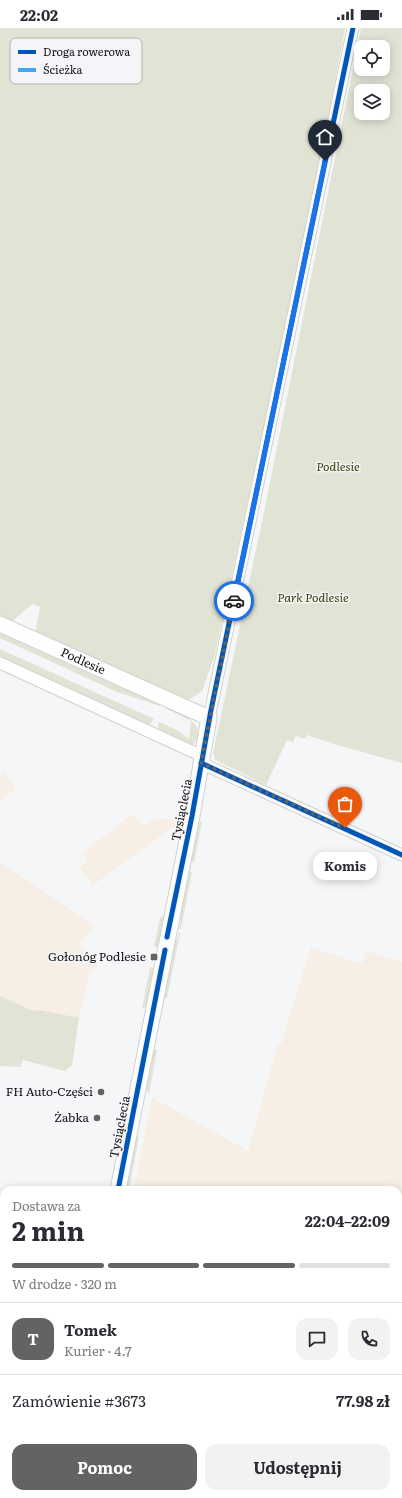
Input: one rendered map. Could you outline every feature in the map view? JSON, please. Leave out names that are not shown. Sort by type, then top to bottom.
[{"type":"street","name":"Tysiąclecia","points":[[119,1186],[191,821],[209,718],[353,28]]},
{"type":"street","name":"Podlesie","points":[[0,624],[209,718]]},
{"type":"street","points":[[0,663],[402,855]]},
{"type":"shaded area","points":[[4,772],[16,788],[0,801],[0,775]]},
{"type":"shaded area","points":[[133,814],[144,827],[154,819],[177,819],[176,827],[171,828],[93,885],[79,867],[88,861],[82,853]]},
{"type":"shaded area","points":[[0,862],[95,926],[79,943],[98,967],[90,973],[79,1018],[39,1010],[33,1011],[0,996]]},
{"type":"shaded area","points":[[311,947],[361,964],[366,951],[402,962],[402,1186],[135,1186],[152,1097],[248,1151],[278,1044],[281,1044]]},
{"type":"green space","points":[[0,28],[345,28],[314,193],[214,658],[202,691],[187,701],[35,634],[40,607],[32,604],[10,623],[0,618]]},
{"type":"green space","name":"Park Podlesie","points":[[361,28],[402,28],[402,763],[307,735],[305,739],[296,736],[293,743],[287,740],[266,785],[219,762],[215,759],[213,753],[263,517],[354,63],[354,76],[390,76],[390,40],[359,40]]},
{"type":"green space","points":[[0,630],[161,704],[160,706],[117,692],[0,638]]},
{"type":"green space","points":[[0,649],[154,719],[149,725],[0,656]]},
{"type":"green space","points":[[167,706],[187,717],[191,721],[165,708]]},
{"type":"green space","points":[[191,721],[197,727],[197,740],[191,747],[187,746],[188,743],[157,729],[159,722],[175,729],[189,739]]},
{"type":"green space","points":[[200,821],[202,821],[194,863],[190,860]]},
{"type":"green space","points":[[188,871],[192,872],[181,929],[179,929],[181,920],[178,920]]},
{"type":"green space","points":[[164,915],[158,947],[154,946],[160,918]]},
{"type":"green space","points":[[179,932],[167,998],[163,997],[174,940],[177,941]]},
{"type":"green space","points":[[150,967],[154,968],[147,1004],[142,1009]]},
{"type":"green space","points":[[0,996],[33,1011],[39,1010],[79,1018],[72,1065],[65,1071],[23,1060],[20,1067],[0,1066]]},
{"type":"green space","points":[[153,1049],[157,1050],[149,1094],[145,1089]]},
{"type":"green space","points":[[139,1136],[130,1186],[126,1186],[136,1138]]},
{"type":"cycle path","points":[[167,937],[192,816],[211,710],[353,28]]},
{"type":"cycle path","points":[[201,763],[402,855]]},
{"type":"cycle path","points":[[119,1186],[165,950]]},
{"type":"way so far","points":[[234,601],[201,763],[345,828]]},
{"type":"place","name":"Komis","points":[[345,828]]},
{"type":"place","name":"Gołonóg Podlesie","points":[[154,957]]},
{"type":"place","name":"FH Auto-Części","points":[[101,1092]]},
{"type":"place","name":"Żabka","points":[[97,1118]]},
{"type":"route","points":[[234,601],[325,161]]}]
